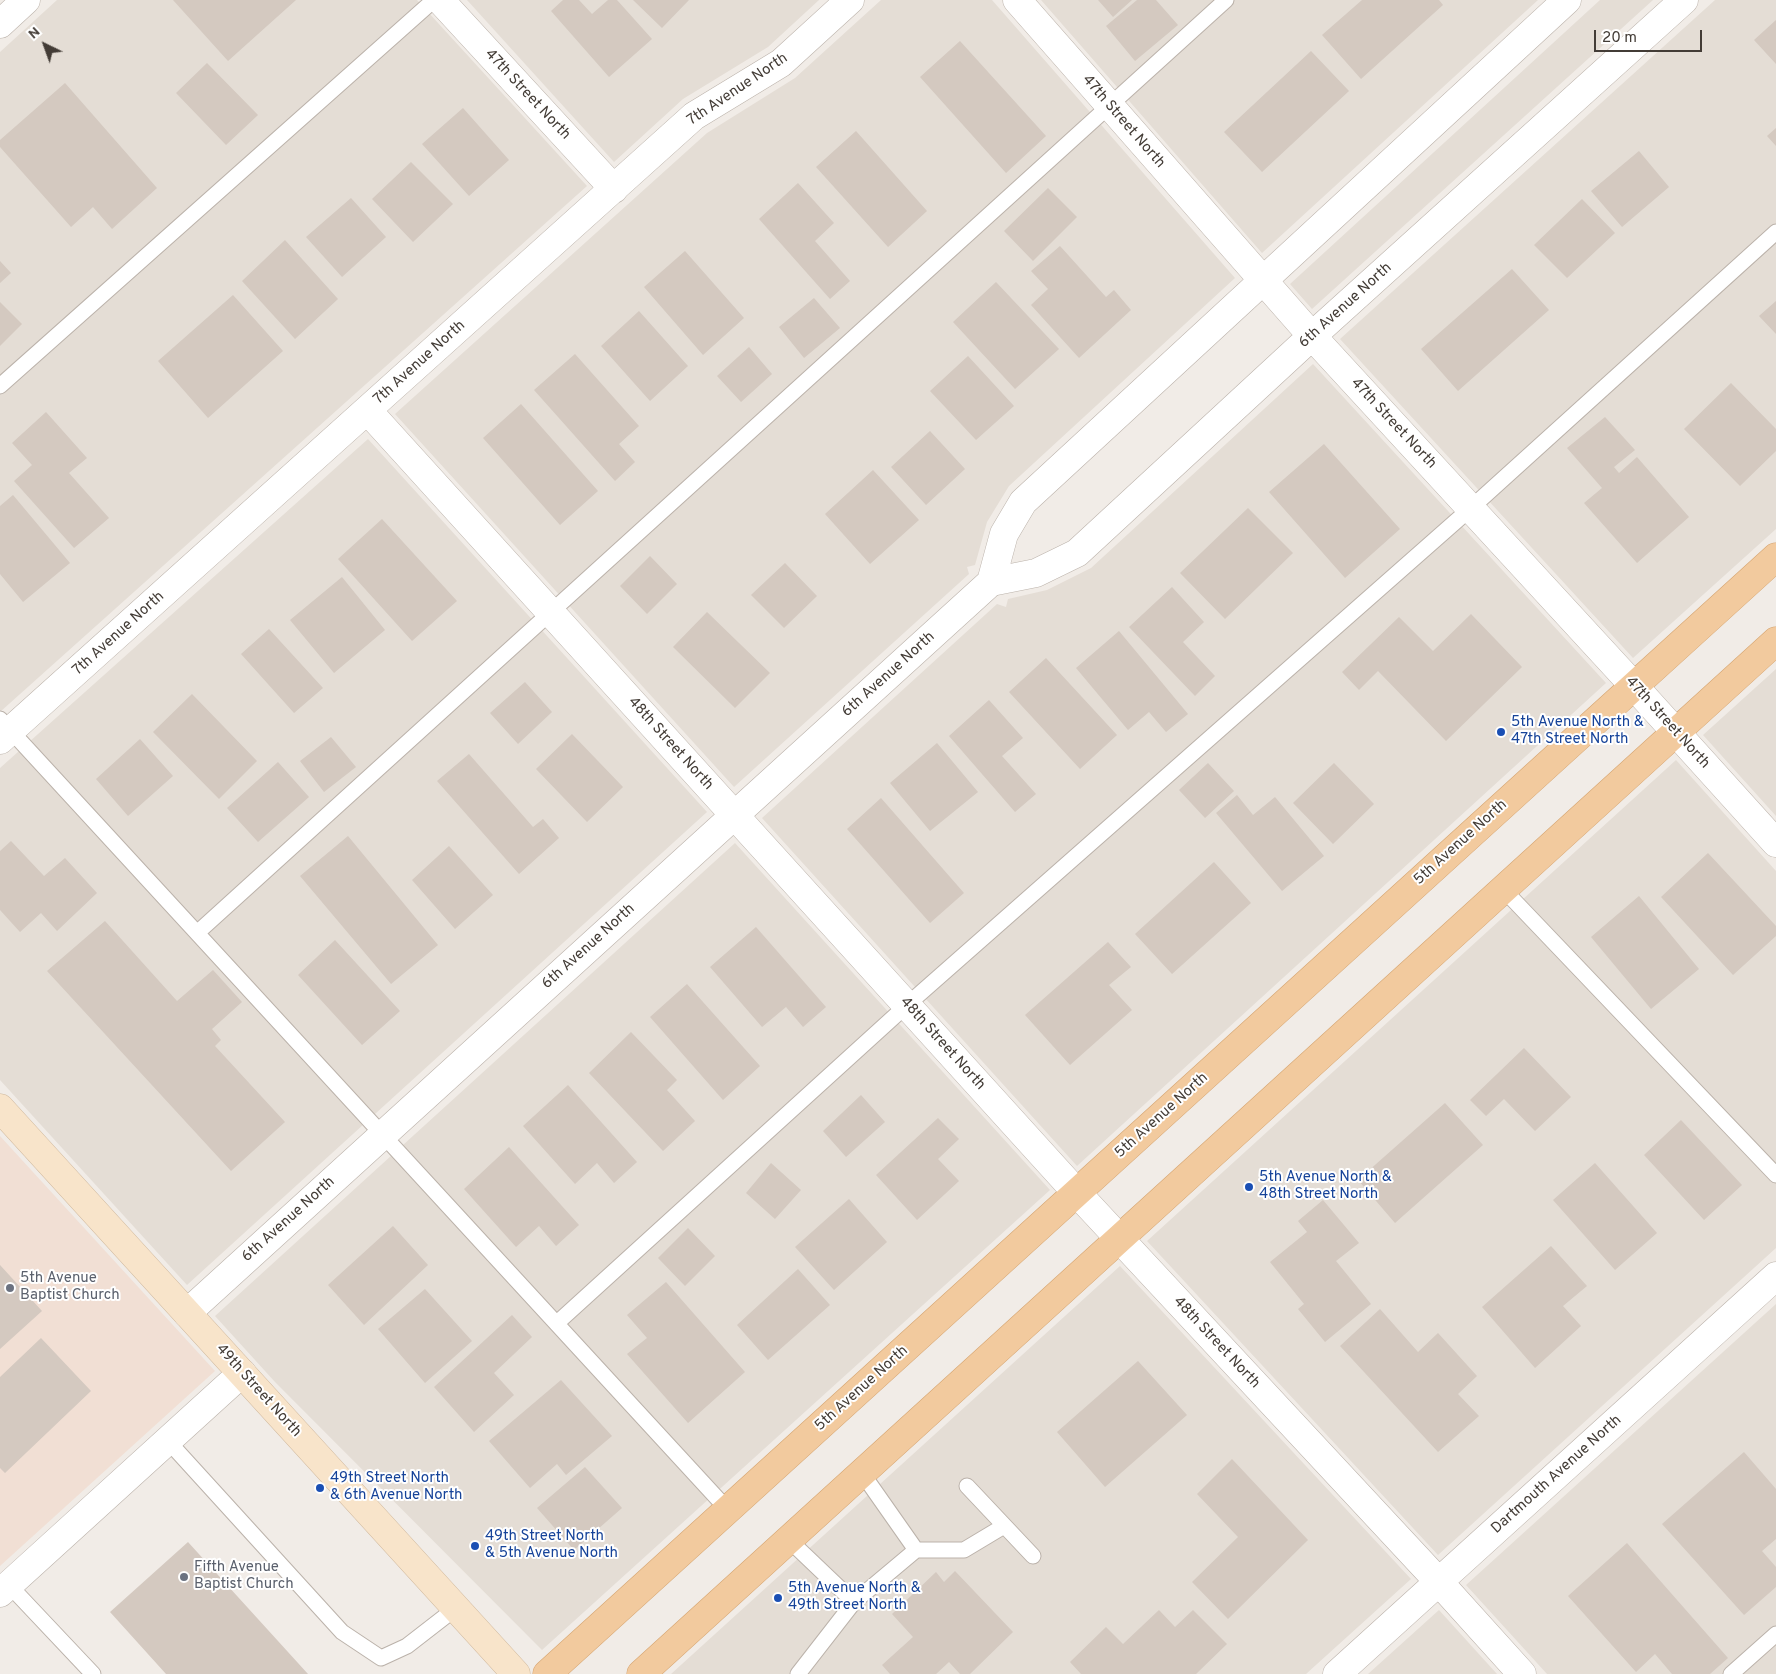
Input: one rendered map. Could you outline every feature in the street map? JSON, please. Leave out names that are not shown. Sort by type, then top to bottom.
[{"type":"main road","name":"5th Avenue North","points":[[547,1674],[1776,557]]},
{"type":"main road","points":[[640,1674],[1776,641]]},
{"type":"main road","name":"49th Street North","points":[[0,1108],[516,1674]]},
{"type":"street","points":[[0,24],[26,0]]},
{"type":"street","name":"47th Street North","points":[[440,0],[614,189]]},
{"type":"street","name":"7th Avenue North","points":[[3,730],[368,411],[694,116],[782,63],[850,0]]},
{"type":"street","name":"47th Street North","points":[[1016,0],[1262,281],[1776,843]]},
{"type":"street","points":[[991,582],[1004,534],[1023,502],[1567,0]]},
{"type":"street","name":"6th Avenue North","points":[[187,1312],[991,582],[1036,573],[1077,553],[1312,336],[1684,0]]},
{"type":"street","name":"48th Street North","points":[[368,411],[1077,1193],[1439,1582],[1522,1674]]},
{"type":"street","name":"Dartmouth Avenue North","points":[[1337,1674],[1776,1276]]},
{"type":"street","points":[[5,1589],[242,1373]]},
{"type":"lane","points":[[0,386],[434,0]]},
{"type":"lane","points":[[197,933],[1226,0]]},
{"type":"lane","points":[[557,1324],[907,1005],[1471,508],[1776,232]]},
{"type":"lane","points":[[3,730],[197,933],[728,1510]]},
{"type":"lane","points":[[1503,889],[1776,1175]]},
{"type":"lane","points":[[168,1441],[342,1632],[381,1658],[407,1646],[456,1608]]},
{"type":"lane","points":[[862,1473],[916,1550]]},
{"type":"lane","points":[[967,1486],[1033,1556]]},
{"type":"lane","points":[[798,1674],[854,1602],[916,1550],[964,1550],[1004,1526]]},
{"type":"lane","points":[[788,1540],[854,1602]]},
{"type":"lane","points":[[5,1589],[93,1674]]},
{"type":"lane","points":[[1731,1674],[1776,1634]]},
{"type":"shaded area","points":[[57,0],[417,0],[587,186],[0,712],[0,52]]},
{"type":"shaded area","points":[[467,0],[819,0],[768,47],[683,99],[614,162]]},
{"type":"shaded area","points":[[881,0],[992,0],[1235,278],[1009,486],[987,522],[975,565],[967,567],[969,574],[734,787],[395,414],[707,133],[795,78]]},
{"type":"shaded area","points":[[1041,0],[1538,0],[1262,253]]},
{"type":"shaded area","points":[[1600,0],[1653,0],[1312,309],[1290,284]]},
{"type":"shaded area","points":[[1715,0],[1776,0],[1776,529],[1633,658],[1340,339]]},
{"type":"shaded area","points":[[1313,364],[1606,683],[1077,1166],[762,818],[997,604],[1006,607],[1008,599],[1047,590],[1091,568]]},
{"type":"shaded area","points":[[368,439],[707,812],[187,1285],[0,1080],[0,768]]},
{"type":"shaded area","points":[[1776,669],[1776,816],[1703,735]]},
{"type":"shaded area","points":[[1676,760],[1776,871],[1776,1248],[1438,1555],[1147,1241]]},
{"type":"shaded area","points":[[735,843],[1050,1190],[542,1650],[275,1382],[215,1316]]},
{"type":"shaded area","points":[[0,1136],[215,1371],[0,1566]]},
{"type":"shaded area","points":[[1120,1266],[1411,1579],[1306,1674],[671,1674]]},
{"type":"shaded area","points":[[1776,1304],[1776,1674],[1547,1674],[1466,1585]]},
{"type":"shaded area","points":[[1439,1610],[1497,1674],[1368,1674]]},
{"type":"building","points":[[173,0],[296,0],[228,61]]},
{"type":"building","points":[[563,0],[579,0],[592,14],[608,0],[617,0],[652,39],[609,77],[551,11]]},
{"type":"building","points":[[633,0],[689,0],[662,28]]},
{"type":"building","points":[[1098,0],[1132,0],[1113,17]]},
{"type":"building","points":[[1137,0],[1156,0],[1178,25],[1135,61],[1106,26]]},
{"type":"building","points":[[1362,0],[1439,0],[1443,5],[1361,79],[1322,35]]},
{"type":"building","points":[[1776,20],[1776,64],[1754,40]]},
{"type":"building","points":[[960,41],[1046,136],[1006,173],[920,77]]},
{"type":"building","points":[[1311,51],[1349,91],[1262,172],[1224,132]]},
{"type":"building","points":[[207,63],[258,115],[226,145],[176,93]]},
{"type":"building","points":[[65,83],[157,188],[112,229],[93,207],[71,227],[0,147],[0,140]]},
{"type":"building","points":[[463,108],[509,160],[469,196],[422,144]]},
{"type":"building","points":[[1776,128],[1776,146],[1767,136]]},
{"type":"building","points":[[856,131],[927,211],[888,247],[816,167]]},
{"type":"building","points":[[1639,151],[1669,187],[1622,227],[1591,191]]},
{"type":"building","points":[[411,162],[453,204],[413,242],[372,199]]},
{"type":"building","points":[[798,183],[834,223],[815,241],[850,281],[830,299],[759,219]]},
{"type":"building","points":[[1048,188],[1077,217],[1033,261],[1004,231]]},
{"type":"building","points":[[351,198],[386,237],[342,277],[306,237]]},
{"type":"building","points":[[1582,199],[1615,233],[1567,278],[1534,245]]},
{"type":"building","points":[[285,240],[338,299],[295,339],[242,281]]},
{"type":"building","points":[[1060,246],[1106,297],[1114,290],[1131,310],[1079,358],[1031,305],[1048,289],[1031,271]]},
{"type":"building","points":[[685,251],[744,318],[703,355],[644,287]]},
{"type":"building","points":[[0,261],[11,273],[0,283]]},
{"type":"building","points":[[1512,269],[1549,310],[1458,391],[1421,349]]},
{"type":"building","points":[[996,282],[1059,349],[1015,389],[953,322]]},
{"type":"building","points":[[233,295],[283,351],[208,418],[158,361]]},
{"type":"building","points":[[814,298],[840,328],[804,358],[779,327]]},
{"type":"building","points":[[1776,301],[1776,334],[1759,316]]},
{"type":"building","points":[[0,302],[22,324],[0,346]]},
{"type":"building","points":[[639,311],[688,366],[650,401],[601,346]]},
{"type":"building","points":[[749,347],[772,374],[741,402],[717,376]]},
{"type":"building","points":[[575,354],[639,426],[619,444],[635,462],[615,481],[534,390]]},
{"type":"building","points":[[968,356],[1014,406],[976,440],[930,391]]},
{"type":"building","points":[[1731,383],[1776,429],[1776,451],[1740,486],[1684,429]]},
{"type":"building","points":[[521,404],[598,491],[560,525],[483,438]]},
{"type":"building","points":[[46,412],[87,458],[69,473],[109,518],[74,548],[14,481],[32,465],[12,443]]},
{"type":"building","points":[[1605,417],[1635,450],[1614,467],[1619,473],[1637,457],[1689,517],[1637,563],[1584,503],[1602,488],[1567,448]]},
{"type":"building","points":[[930,431],[965,469],[926,505],[891,467]]},
{"type":"building","points":[[1324,444],[1400,529],[1345,578],[1269,492]]},
{"type":"building","points":[[873,470],[919,520],[870,564],[825,514]]},
{"type":"building","points":[[13,495],[70,563],[23,602],[0,574],[0,506]]},
{"type":"building","points":[[1248,508],[1293,553],[1225,619],[1180,573]]},
{"type":"building","points":[[382,519],[457,601],[412,641],[338,559]]},
{"type":"building","points":[[650,556],[677,584],[647,614],[620,586]]},
{"type":"building","points":[[785,563],[817,596],[784,628],[751,595]]},
{"type":"building","points":[[342,577],[385,630],[334,673],[290,620]]},
{"type":"building","points":[[1172,587],[1204,622],[1183,642],[1215,676],[1195,696],[1129,627]]},
{"type":"building","points":[[707,612],[770,673],[735,708],[673,647]]},
{"type":"building","points":[[1471,614],[1522,667],[1446,741],[1378,671],[1359,690],[1342,672],[1399,617],[1433,651]]},
{"type":"building","points":[[269,629],[323,688],[294,713],[241,654]]},
{"type":"building","points":[[1119,631],[1188,714],[1166,732],[1149,712],[1128,730],[1076,668]]},
{"type":"building","points":[[1046,658],[1117,735],[1080,769],[1009,692]]},
{"type":"building","points":[[525,682],[552,712],[518,744],[490,713]]},
{"type":"building","points":[[192,694],[257,761],[219,799],[153,732]]},
{"type":"building","points":[[989,700],[1023,738],[1002,756],[1036,794],[1015,812],[949,736]]},
{"type":"building","points":[[572,734],[623,787],[587,822],[536,769]]},
{"type":"building","points":[[331,737],[356,767],[324,792],[300,761]]},
{"type":"building","points":[[140,739],[173,776],[128,816],[96,779]]},
{"type":"building","points":[[937,743],[978,792],[930,831],[890,783]]},
{"type":"building","points":[[469,754],[533,827],[543,819],[559,838],[519,874],[437,781]]},
{"type":"building","points":[[278,762],[309,797],[258,842],[227,808]]},
{"type":"building","points":[[1208,763],[1234,791],[1205,818],[1179,790]]},
{"type":"building","points":[[1334,763],[1374,804],[1333,844],[1293,803]]},
{"type":"building","points":[[1237,795],[1253,815],[1275,797],[1324,856],[1282,891],[1216,813]]},
{"type":"building","points":[[881,798],[964,893],[930,923],[847,829]]},
{"type":"building","points":[[348,836],[438,945],[391,984],[300,876]]},
{"type":"building","points":[[11,841],[44,876],[65,858],[97,893],[57,931],[41,913],[20,932],[0,910],[0,851]]},
{"type":"building","points":[[449,846],[493,895],[455,929],[412,880]]},
{"type":"building","points":[[1708,853],[1776,926],[1776,936],[1733,975],[1661,897]]},
{"type":"building","points":[[1214,862],[1251,903],[1172,974],[1135,934]]},
{"type":"building","points":[[1639,896],[1699,969],[1651,1009],[1591,937]]},
{"type":"building","points":[[105,921],[177,1001],[213,970],[242,1002],[212,1029],[221,1040],[215,1046],[285,1122],[231,1171],[47,971]]},
{"type":"building","points":[[756,927],[826,1007],[803,1027],[786,1007],[762,1027],[710,967]]},
{"type":"building","points":[[335,940],[400,1011],[362,1045],[298,975]]},
{"type":"building","points":[[1108,942],[1131,967],[1109,985],[1132,1010],[1070,1065],[1025,1015]]},
{"type":"building","points":[[687,984],[760,1066],[723,1100],[650,1017]]},
{"type":"building","points":[[631,1032],[677,1080],[667,1090],[695,1121],[663,1151],[589,1073]]},
{"type":"building","points":[[1524,1048],[1571,1097],[1535,1131],[1504,1099],[1486,1116],[1470,1100]]},
{"type":"building","points":[[568,1085],[637,1162],[614,1183],[597,1163],[575,1184],[523,1126]]},
{"type":"building","points":[[861,1095],[885,1122],[846,1157],[823,1131]]},
{"type":"building","points":[[1445,1103],[1483,1145],[1395,1223],[1358,1180]]},
{"type":"building","points":[[938,1118],[959,1139],[938,1159],[959,1181],[917,1220],[876,1175]]},
{"type":"building","points":[[1681,1120],[1742,1185],[1704,1220],[1644,1155]]},
{"type":"building","points":[[509,1147],[579,1225],[556,1246],[539,1226],[516,1247],[464,1189]]},
{"type":"building","points":[[771,1163],[801,1190],[775,1219],[746,1193]]},
{"type":"building","points":[[1595,1163],[1657,1233],[1615,1270],[1553,1200]]},
{"type":"building","points":[[849,1199],[887,1242],[834,1290],[795,1247]]},
{"type":"building","points":[[1323,1200],[1359,1243],[1336,1261],[1371,1304],[1325,1342],[1298,1309],[1304,1304],[1270,1262],[1307,1232],[1298,1221]]},
{"type":"building","points":[[393,1226],[428,1265],[364,1325],[328,1285]]},
{"type":"building","points":[[688,1228],[715,1256],[685,1286],[658,1258]]},
{"type":"building","points":[[1551,1246],[1587,1286],[1563,1306],[1581,1326],[1535,1368],[1482,1307]]},
{"type":"building","name":"5th Avenue Baptist Church","points":[[0,1265],[42,1311],[0,1349]]},
{"type":"building","points":[[798,1269],[830,1305],[768,1360],[737,1325]]},
{"type":"building","points":[[666,1282],[745,1372],[688,1423],[627,1354],[647,1338],[627,1315]]},
{"type":"building","points":[[425,1289],[472,1341],[425,1383],[378,1329]]},
{"type":"building","points":[[1380,1309],[1418,1352],[1438,1333],[1477,1376],[1458,1394],[1479,1416],[1438,1452],[1340,1346]]},
{"type":"building","points":[[512,1315],[532,1337],[494,1373],[514,1395],[474,1432],[434,1387]]},
{"type":"building","points":[[41,1338],[91,1391],[5,1473],[0,1468],[0,1377]]},
{"type":"building","points":[[1138,1361],[1187,1415],[1105,1487],[1057,1432]]},
{"type":"building","points":[[561,1380],[612,1436],[566,1475],[557,1464],[530,1488],[489,1441]]},
{"type":"building","points":[[1744,1452],[1776,1489],[1776,1539],[1762,1551],[1776,1567],[1776,1587],[1744,1615],[1662,1524]]},
{"type":"building","points":[[1232,1459],[1308,1540],[1228,1619],[1192,1582],[1238,1537],[1197,1494]]},
{"type":"building","points":[[585,1467],[622,1508],[574,1550],[537,1508]]},
{"type":"building","name":"Fifth Avenue Baptist Church","points":[[188,1542],[308,1674],[166,1674],[110,1612]]},
{"type":"building","points":[[1627,1543],[1728,1658],[1710,1674],[1672,1674],[1655,1654],[1636,1672],[1568,1596]]},
{"type":"building","points":[[955,1571],[1013,1632],[970,1674],[960,1674],[949,1662],[936,1674],[890,1674],[882,1665],[913,1637],[892,1614],[936,1572],[944,1582]]},
{"type":"building","points":[[1159,1610],[1175,1627],[1193,1610],[1227,1644],[1196,1674],[1081,1674],[1070,1662],[1106,1627],[1123,1644]]},
{"type":"place","name":"5th Avenue North & 47th Street North","points":[[1501,732]]},
{"type":"place","name":"5th Avenue North & 48th Street North","points":[[1249,1187]]},
{"type":"place","name":"5th Avenue Baptist Church","points":[[10,1288]]},
{"type":"place","name":"49th Street North & 6th Avenue North","points":[[320,1488]]},
{"type":"place","name":"49th Street North & 5th Avenue North","points":[[475,1546]]},
{"type":"place","name":"Fifth Avenue Baptist Church","points":[[184,1577]]},
{"type":"place","name":"5th Avenue North & 49th Street North","points":[[778,1598]]}]
